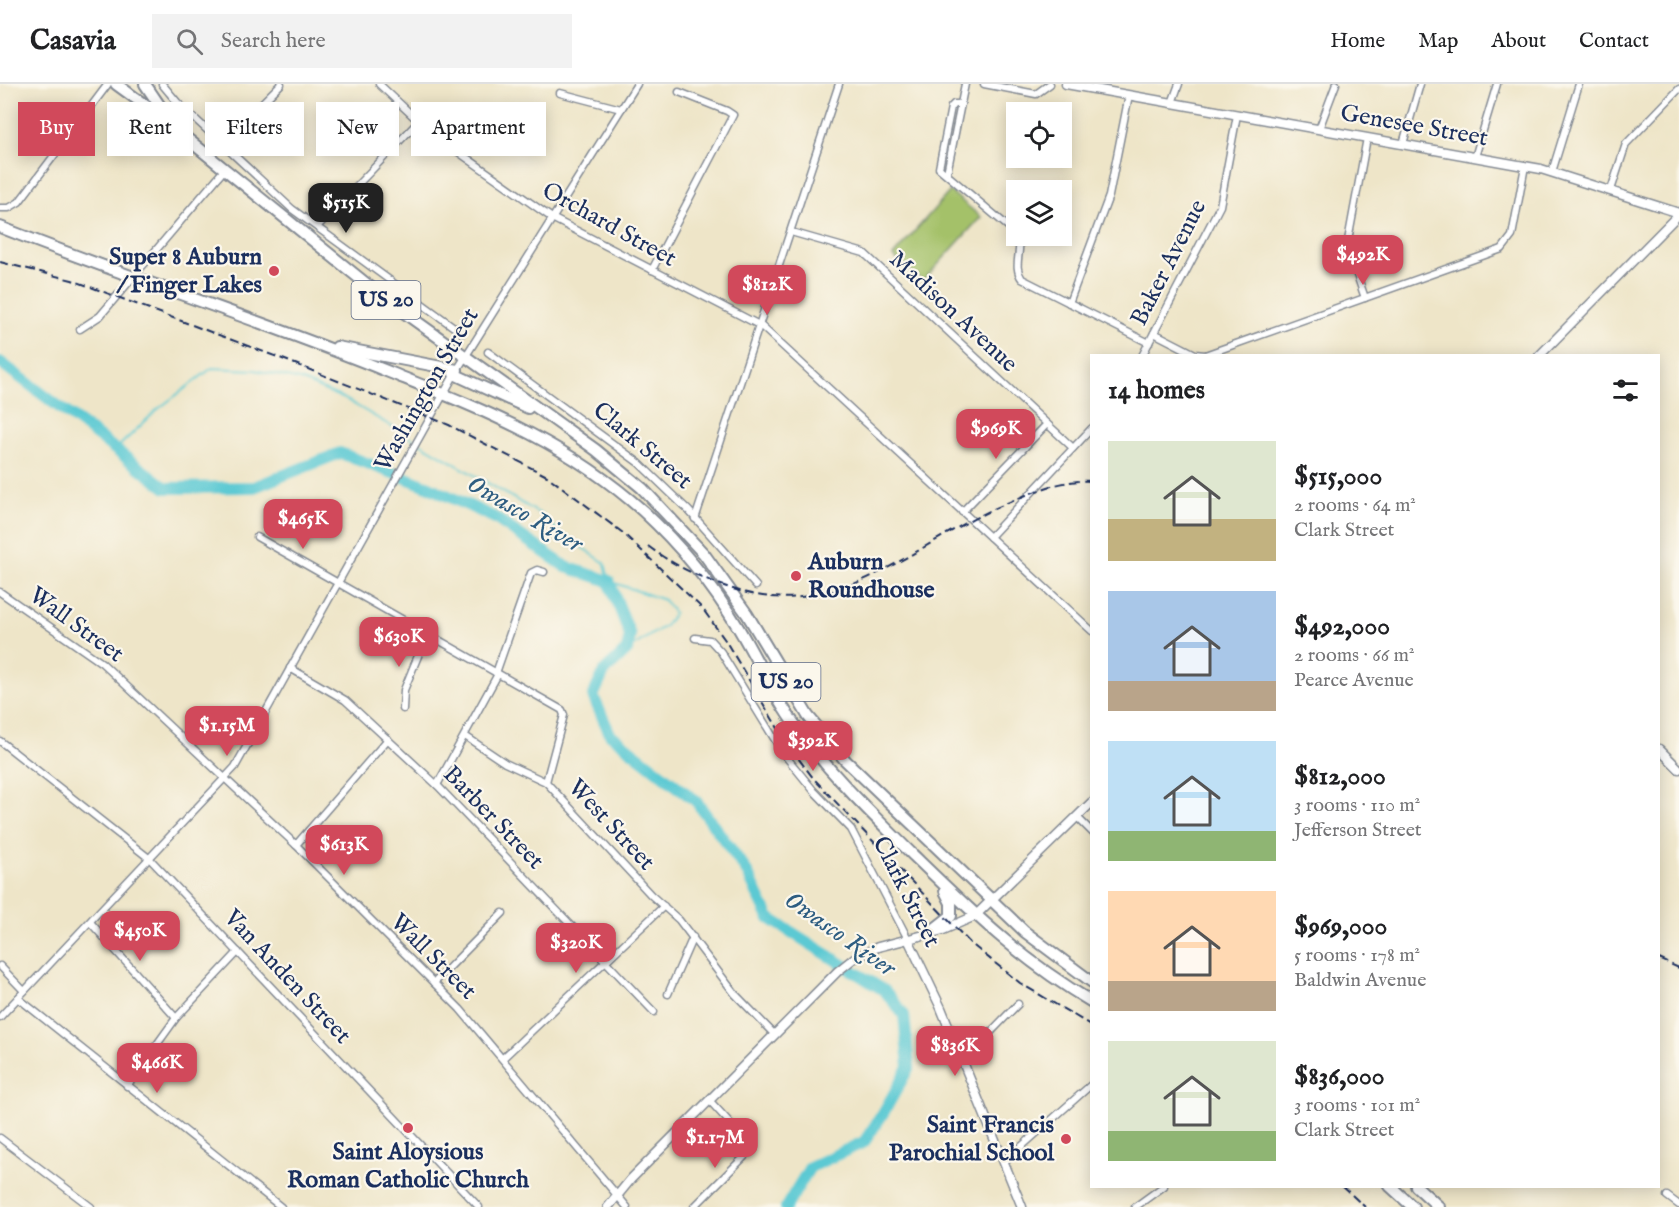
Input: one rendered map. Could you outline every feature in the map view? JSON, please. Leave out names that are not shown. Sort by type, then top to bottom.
[{"type":"highway","name":"US 20","points":[[116,84],[140,102]]},
{"type":"highway","points":[[145,84],[157,102]]},
{"type":"highway","name":"US 20","points":[[193,144],[385,299],[625,473],[685,531],[729,588],[785,681],[826,739],[867,782],[1025,932],[1090,981]]},
{"type":"highway","name":"US 20","points":[[0,226],[328,347],[443,394],[518,426],[561,449],[604,479],[645,513],[712,588],[741,632],[780,702],[814,751],[862,805],[975,916],[1042,971],[1090,1001]]},
{"type":"highway","points":[[328,347],[358,350],[455,372],[542,413]]},
{"type":"highway","points":[[928,934],[948,920],[952,910],[947,894],[937,878]]},
{"type":"highway","points":[[1392,1188],[1413,1207]]},
{"type":"highway","points":[[1418,1188],[1439,1207]]},
{"type":"street","points":[[0,208],[9,208],[19,202],[108,84]]},
{"type":"street","points":[[162,84],[205,128]]},
{"type":"street","name":"Orchard Street","points":[[378,84],[411,115]]},
{"type":"street","name":"Washington Street","points":[[0,1017],[226,779],[455,372],[637,84]]},
{"type":"street","points":[[695,519],[761,326],[839,84]]},
{"type":"street","points":[[984,84],[1032,94],[1040,93],[1050,84]]},
{"type":"street","name":"Genesee Street","points":[[1069,84],[1525,166],[1611,190],[1679,213]]},
{"type":"street","points":[[1172,103],[1179,84]]},
{"type":"street","points":[[1319,129],[1336,84]]},
{"type":"street","points":[[1403,144],[1420,84]]},
{"type":"street","points":[[1475,158],[1497,84]]},
{"type":"street","points":[[1552,172],[1579,84]]},
{"type":"street","points":[[262,102],[278,85]]},
{"type":"street","points":[[966,85],[947,173],[1006,225]]},
{"type":"street","points":[[1611,190],[1626,144],[1679,89]]},
{"type":"street","points":[[652,270],[733,115],[679,92]]},
{"type":"street","points":[[560,93],[621,109]]},
{"type":"street","points":[[1069,303],[1109,196],[1129,95]]},
{"type":"street","name":"Baker Avenue","points":[[1143,354],[1220,206],[1237,115]]},
{"type":"street","points":[[317,227],[411,129]]},
{"type":"street","points":[[1365,298],[1347,246],[1367,138]]},
{"type":"street","points":[[234,156],[292,209],[462,333]]},
{"type":"street","name":"Orchard Street","points":[[465,156],[552,218],[761,326],[1090,629]]},
{"type":"street","points":[[1154,333],[1195,354],[1205,354],[1506,246],[1512,236],[1525,166]]},
{"type":"street","points":[[80,329],[100,316],[225,170]]},
{"type":"street","points":[[1541,354],[1679,213]]},
{"type":"street","name":"Madison Avenue","points":[[791,232],[864,253],[1074,448]]},
{"type":"street","points":[[1020,246],[1019,275],[1025,281],[1149,343]]},
{"type":"street","name":"Clark Street","points":[[488,352],[639,464],[695,519],[756,586]]},
{"type":"street","points":[[962,512],[1047,424]]},
{"type":"street","points":[[990,537],[1090,430]]},
{"type":"street","name":"West Street","points":[[257,537],[562,710],[564,715],[546,782],[693,937],[735,994],[774,1034]]},
{"type":"street","points":[[437,785],[497,674],[531,573],[537,570],[544,572]]},
{"type":"street","name":"Wall Street","points":[[0,592],[102,663],[296,845],[434,982],[503,1058],[627,1207]]},
{"type":"street","points":[[403,709],[404,690],[427,634]]},
{"type":"street","name":"Clark Street","points":[[695,638],[707,639],[714,644],[783,753],[813,791],[851,829],[908,939],[961,1057],[1022,1207]]},
{"type":"street","name":"Barber Street","points":[[290,668],[345,700],[437,785],[654,1012]]},
{"type":"street","points":[[465,736],[506,763],[546,782]]},
{"type":"street","points":[[296,845],[388,739]]},
{"type":"street","name":"Van Anden Street","points":[[0,741],[150,859],[479,1207]]},
{"type":"street","points":[[1660,750],[1679,769]]},
{"type":"street","points":[[608,1207],[709,1100],[818,989],[846,964],[878,947],[928,934],[975,916],[993,901],[1090,804]]},
{"type":"street","points":[[1077,817],[1090,830]]},
{"type":"street","points":[[503,1058],[664,906]]},
{"type":"street","points":[[434,982],[504,913]]},
{"type":"street","points":[[90,922],[176,1018]]},
{"type":"street","points":[[668,994],[693,937]]},
{"type":"street","points":[[127,1086],[176,1018],[238,952]]},
{"type":"street","points":[[0,966],[24,991]]},
{"type":"street","points":[[18,998],[281,1207]]},
{"type":"street","points":[[961,1057],[982,1041],[1018,1004]]},
{"type":"street","points":[[1004,1162],[1090,1086]]},
{"type":"street","points":[[694,1207],[753,1148],[709,1100]]},
{"type":"street","points":[[0,1138],[91,1207]]},
{"type":"street","points":[[1135,1207],[1161,1188]]},
{"type":"street","points":[[1667,1196],[1679,1205]]},
{"type":"green space","points":[[950,191],[981,217],[923,281],[893,256]]},
{"type":"waterway","name":"Owasco River","points":[[0,362],[166,488],[254,487],[340,453],[427,486],[495,518],[566,567],[609,581],[630,635],[627,650],[604,672],[593,696],[610,734],[696,801],[746,870],[769,918],[885,991],[904,1015],[909,1067],[882,1115],[864,1142],[810,1167],[786,1207]]},
{"type":"waterway","points":[[115,450],[158,409],[212,368],[255,370],[300,380],[345,399],[542,515],[559,532],[605,563],[609,581],[664,600],[674,613],[665,626],[627,650]]},
{"type":"railway","points":[[0,262],[72,280],[280,358],[449,425],[547,476],[623,533],[702,608],[725,640],[788,745],[814,779],[970,943],[1020,983],[1090,1025]]},
{"type":"railway","points":[[648,546],[684,569],[724,586],[765,596],[802,597],[837,590],[870,577],[969,521],[1026,495],[1058,484],[1090,481]]},
{"type":"railway","points":[[1660,959],[1679,968]]},
{"type":"railway","points":[[1344,1188],[1365,1207]]},
{"type":"place","name":"Super 8 Auburn / Finger Lakes","points":[[274,271]]},
{"type":"place","name":"Auburn Roundhouse","points":[[796,576]]},
{"type":"place","name":"Saint Aloysious Roman Catholic Church","points":[[408,1128]]},
{"type":"place","name":"Saint Francis Parochial School","points":[[1066,1139]]}]
